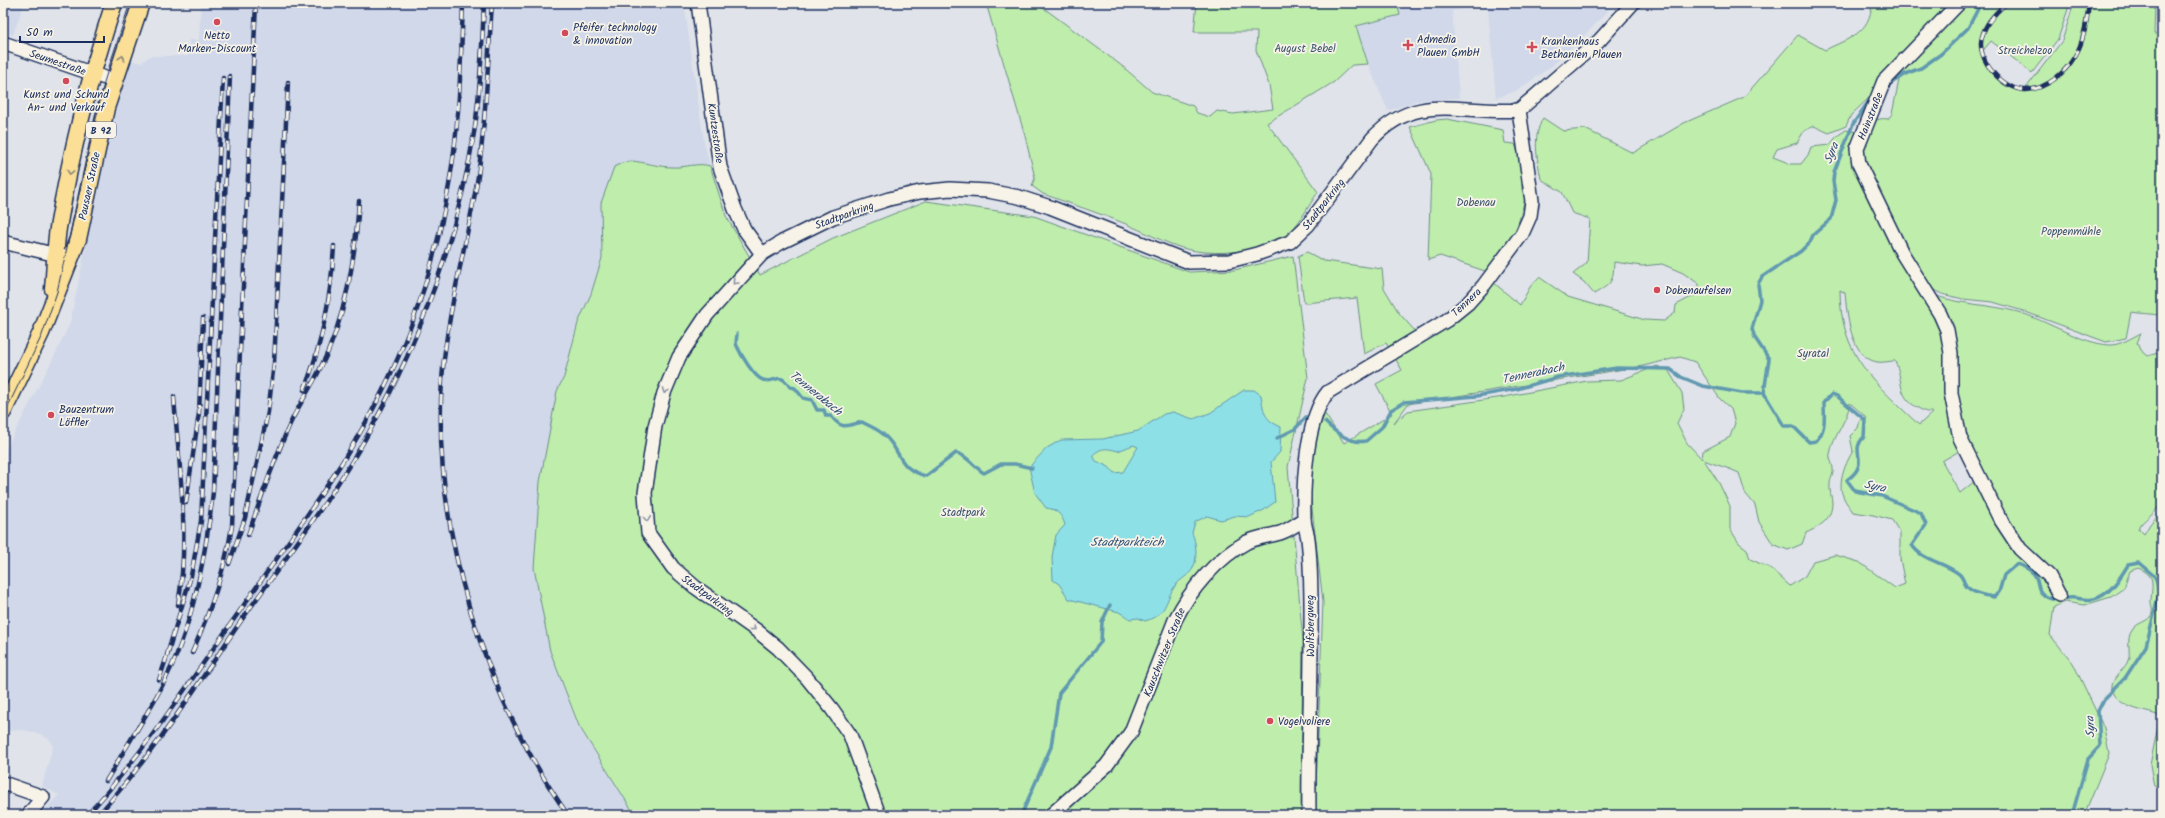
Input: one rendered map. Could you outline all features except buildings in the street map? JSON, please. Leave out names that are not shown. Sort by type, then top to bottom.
[{"type":"main road","name":"Pausaer Straße","points":[[63,257],[58,229],[92,74],[114,3]]},
{"type":"main road","name":"Pausaer Straße","points":[[3,412],[41,333],[53,298],[63,257],[80,234],[99,137],[114,81],[141,3]]},
{"type":"street","name":"Kuntzestraße","points":[[698,3],[720,167],[734,209],[744,229],[762,254]]},
{"type":"street","points":[[1519,110],[1599,42],[1633,3]]},
{"type":"street","name":"Hainstraße","points":[[1959,3],[1884,81],[1857,149],[1859,164],[1902,253],[1940,314],[1950,342],[1951,393],[1960,438],[1999,517],[2020,549],[2049,576],[2059,594]]},
{"type":"street","name":"Seumestraße","points":[[3,43],[114,81]]},
{"type":"street","name":"Stadtparkring","points":[[879,815],[850,735],[832,709],[807,678],[778,648],[756,630],[695,588],[673,568],[648,533],[645,493],[656,426],[664,393],[679,357],[707,315],[762,254],[782,242],[833,217],[889,199],[920,192],[950,189],[988,191],[1040,203],[1189,262],[1229,261],[1257,254],[1290,242],[1308,225],[1372,139],[1383,127],[1400,117],[1419,109],[1437,107],[1476,111],[1519,110]]},
{"type":"street","name":"Tennera","points":[[1309,438],[1323,398],[1328,392],[1447,320],[1468,303],[1484,285],[1522,234],[1530,216],[1532,201],[1519,110]]},
{"type":"street","points":[[3,242],[63,257]]},
{"type":"street","name":"Wolfsbergweg","points":[[1309,438],[1305,477],[1304,520],[1308,538],[1311,644],[1308,772],[1309,815]]},
{"type":"street","name":"Kauschwitzer Straße","points":[[1051,815],[1106,766],[1131,732],[1175,620],[1183,603],[1196,587],[1219,563],[1248,541],[1280,533],[1304,520]]},
{"type":"street","points":[[3,783],[43,796],[28,815]]},
{"type":"shaded area","points":[[3,3],[24,3],[13,35],[3,32]]},
{"type":"shaded area","points":[[201,3],[684,3],[704,142],[710,166],[705,164],[672,167],[651,163],[601,228],[602,258],[591,294],[578,323],[564,377],[557,391],[550,651],[578,726],[635,815],[40,815],[59,795],[42,786],[53,746],[51,741],[41,734],[24,730],[3,731],[3,455],[70,323],[105,155],[129,60],[141,63],[150,56],[188,56],[189,40],[199,40]]},
{"type":"shaded area","points":[[1412,3],[1615,3],[1592,28],[1552,66],[1516,91],[1496,98],[1488,10],[1484,5],[1452,11],[1459,98],[1416,101],[1388,111],[1368,64],[1356,26],[1399,15],[1398,7]]},
{"type":"green space","name":"August Bebel","points":[[986,3],[1032,3],[1045,9],[1122,66],[1152,92],[1193,106],[1197,113],[1210,117],[1217,111],[1233,114],[1273,109],[1269,85],[1256,50],[1257,32],[1194,32],[1197,3],[1412,3],[1398,7],[1400,15],[1356,26],[1368,64],[1352,65],[1334,82],[1267,123],[1318,192],[1298,223],[1283,238],[1259,248],[1216,253],[1201,252],[1176,246],[1116,220],[1043,194],[1032,186],[1035,178],[1025,136]]},
{"type":"green space","points":[[1872,3],[1945,3],[1946,7],[1907,47],[1898,64],[1875,92],[1851,115],[1846,126],[1829,133],[1814,126],[1804,131],[1797,143],[1777,149],[1773,157],[1791,164],[1801,164],[1808,155],[1811,147],[1830,145],[1837,136],[1846,130],[1863,133],[1868,126],[1877,120],[1888,119],[1892,114],[1900,75],[1911,58],[1963,3],[2070,3],[2058,39],[2032,73],[1991,41],[1981,53],[1988,67],[1997,78],[2003,83],[2023,92],[2062,41],[2074,3],[2155,3],[2154,34],[2162,35],[2162,316],[2131,312],[2126,338],[2106,342],[2023,311],[1993,302],[1963,299],[1942,294],[1930,288],[1919,275],[1900,245],[1887,217],[1883,220],[1916,285],[1937,317],[1944,339],[1949,372],[1945,401],[1961,450],[1942,461],[1960,493],[1975,481],[1995,520],[2011,544],[2016,534],[2002,515],[1974,458],[1959,422],[1953,396],[1952,351],[1950,335],[1945,321],[1931,294],[1942,298],[2018,312],[2088,341],[2099,344],[2118,344],[2141,333],[2137,343],[2140,350],[2147,356],[2162,352],[2162,504],[2141,524],[2139,529],[2144,534],[2150,524],[2162,511],[2162,789],[2154,786],[2150,765],[2160,716],[2134,708],[2121,702],[2113,692],[2112,688],[2114,680],[2129,659],[2130,633],[2135,627],[2148,619],[2152,613],[2152,581],[2148,574],[2138,568],[2130,571],[2124,588],[2111,597],[2085,605],[2064,602],[2054,607],[2050,635],[2073,663],[2104,728],[2109,754],[2084,815],[1315,815],[1323,602],[1309,483],[1314,439],[1325,414],[1344,443],[1392,414],[1376,384],[1402,370],[1386,343],[1364,354],[1357,298],[1304,303],[1298,256],[1307,252],[1324,261],[1382,269],[1384,288],[1399,313],[1422,339],[1472,305],[1493,282],[1520,305],[1530,287],[1539,277],[1568,297],[1645,320],[1664,321],[1675,313],[1676,305],[1699,293],[1699,284],[1683,273],[1662,264],[1642,266],[1614,262],[1613,274],[1610,282],[1594,294],[1584,282],[1573,274],[1587,263],[1590,219],[1572,213],[1562,192],[1541,179],[1536,140],[1543,118],[1563,131],[1585,129],[1633,153],[1684,123],[1744,97],[1798,35],[1825,50],[1857,34],[1867,22]],"holes":[[[1840,290],[1845,293],[1849,323],[1856,344],[1861,352],[1868,358],[1877,362],[1895,361],[1898,368],[1903,393],[1906,398],[1918,408],[1927,412],[1933,412],[1919,425],[1875,381],[1853,351],[1846,333]],[[1680,357],[1695,362],[1720,399],[1731,409],[1735,423],[1730,437],[1703,451],[1702,459],[1687,443],[1677,423],[1684,409],[1682,393],[1668,370],[1657,366],[1621,380],[1587,381],[1504,397],[1408,411],[1394,423],[1408,404],[1643,366]],[[1850,403],[1867,418],[1860,420],[1858,428],[1850,436],[1853,451],[1843,473],[1841,491],[1853,512],[1892,520],[1900,533],[1900,559],[1905,584],[1895,588],[1859,562],[1835,555],[1813,561],[1805,576],[1790,586],[1770,568],[1750,559],[1747,549],[1739,543],[1730,529],[1730,506],[1719,483],[1704,460],[1739,473],[1745,493],[1755,505],[1759,522],[1773,544],[1788,550],[1802,544],[1806,533],[1824,522],[1830,514],[1832,503],[1830,482],[1833,471],[1830,454],[1834,441]]]},
{"type":"green space","name":"Dobenau","points":[[1447,119],[1503,130],[1505,143],[1515,144],[1523,168],[1522,189],[1525,199],[1515,235],[1494,263],[1485,271],[1440,256],[1428,260],[1431,174],[1410,127],[1436,120]]},
{"type":"green space","name":"Stadtpark","points":[[631,161],[667,167],[701,165],[710,166],[726,216],[760,275],[833,238],[926,201],[1034,216],[1189,272],[1234,270],[1293,256],[1308,378],[1288,467],[1303,642],[1301,815],[635,815],[579,726],[550,651],[534,568],[540,482],[557,391],[564,377],[578,323],[591,294],[602,258],[601,203],[614,167]]},
{"type":"water","name":"Stadtparkteich","points":[[1244,390],[1254,390],[1261,395],[1265,414],[1271,421],[1281,427],[1280,452],[1271,462],[1275,502],[1264,510],[1249,517],[1235,516],[1221,520],[1207,516],[1195,522],[1192,533],[1196,550],[1195,564],[1190,573],[1175,586],[1162,611],[1152,618],[1145,621],[1138,618],[1130,619],[1119,612],[1069,599],[1059,584],[1053,580],[1052,557],[1056,535],[1065,525],[1058,513],[1046,508],[1035,493],[1029,467],[1047,448],[1061,440],[1103,439],[1138,431],[1164,414],[1173,412],[1193,419],[1210,413]],"holes":[[[1133,445],[1138,447],[1123,472],[1114,473],[1109,467],[1096,461],[1093,455],[1104,449],[1118,451]]]},
{"type":"waterway","name":"Syra","points":[[1887,86],[1905,74],[1921,68],[1941,54],[1968,28],[1981,3]]},
{"type":"waterway","name":"Syra","points":[[1873,95],[1853,124],[1834,172],[1833,181],[1836,200],[1831,219],[1813,235],[1810,242],[1801,251],[1762,277],[1758,284],[1760,300],[1752,329],[1755,338],[1769,359],[1764,393],[1784,426],[1793,426],[1809,442],[1816,441],[1822,432],[1824,423],[1824,402],[1832,394],[1837,396],[1865,420],[1864,437],[1858,448],[1858,468],[1847,480],[1855,491],[1882,496],[1921,513],[1926,525],[1912,545],[1922,555],[1959,574],[1967,587],[1973,591],[1994,597],[1999,592],[2004,575],[2017,564],[2032,572],[2037,580],[2041,592],[2048,598],[2054,599],[2094,599],[2100,597],[2110,590],[2128,565],[2139,563],[2153,575],[2157,582],[2159,594],[2146,646],[2125,678],[2104,699],[2098,711],[2100,746],[2088,759],[2072,815]]},
{"type":"waterway","name":"Tennerabach","points":[[737,334],[736,345],[748,365],[759,378],[768,381],[780,378],[783,379],[790,387],[795,388],[803,398],[812,400],[817,410],[824,410],[826,416],[831,416],[841,425],[848,426],[862,422],[876,429],[890,441],[909,469],[916,473],[926,476],[956,453],[964,456],[984,473],[1001,464],[1015,464],[1032,468]]},
{"type":"waterway","name":"Tennerabach","points":[[1325,422],[1338,433],[1349,439],[1355,441],[1366,441],[1382,427],[1391,410],[1404,402],[1477,396],[1517,389],[1558,377],[1617,368],[1670,369],[1681,377],[1703,386],[1742,393],[1764,393]]},
{"type":"waterway","name":"Tennerabach","points":[[1277,438],[1295,429],[1306,417],[1311,416]]},
{"type":"waterway","points":[[1023,811],[1051,747],[1059,693],[1101,642],[1102,622],[1110,605]]},
{"type":"tram line","points":[[3,417],[42,335],[57,292],[105,79],[130,3]]},
{"type":"railway","points":[[192,653],[216,591],[232,526],[256,3]]},
{"type":"railway","points":[[87,815],[147,742],[315,504],[367,421],[395,365],[407,336],[427,278],[448,189],[457,120],[463,3]]},
{"type":"railway","points":[[98,815],[156,744],[310,524],[358,452],[390,392],[423,319],[437,282],[459,205],[468,166],[479,96],[484,3]]},
{"type":"railway","points":[[492,3],[481,155],[474,201],[448,329],[442,380],[441,436],[446,493],[455,551],[469,608],[488,663],[511,717],[538,768],[568,815]]},
{"type":"railway","points":[[2007,3],[1999,10],[1986,27],[1982,37],[1981,46],[1987,64],[2001,80],[2018,89],[2026,90],[2041,87],[2055,79],[2071,62],[2083,38],[2089,3]]},
{"type":"railway","points":[[137,730],[166,679],[180,646],[197,589],[208,531],[213,492],[230,76]]},
{"type":"railway","points":[[167,655],[191,576],[201,521],[223,78]]},
{"type":"railway","points":[[229,564],[245,518],[268,412],[274,363],[288,82]]},
{"type":"railway","points":[[248,535],[290,424],[319,371],[336,331],[348,288],[352,267],[359,201]]},
{"type":"railway","points":[[304,390],[311,372],[325,320],[331,283],[334,246]]},
{"type":"railway","points":[[186,503],[199,413],[203,318]]},
{"type":"railway","points":[[174,397],[181,475],[183,527],[183,554],[178,605]]},
{"type":"railway","points":[[159,680],[169,650]]},
{"type":"railway","points":[[106,781],[139,726]]},
{"type":"place","name":"Netto Marken-Discount","points":[[217,22]]},
{"type":"place","name":"Pfeifer technology & innovation","points":[[565,33]]},
{"type":"place","name":"Admedia Plauen GmbH","points":[[1408,45]]},
{"type":"place","name":"Krankenhaus Bethanien Plauen","points":[[1532,47]]},
{"type":"place","name":"Kunst und Schund An- und Verkauf","points":[[66,81]]},
{"type":"place","name":"Dobenaufelsen","points":[[1657,290]]},
{"type":"place","name":"Bauzentrum Löffler","points":[[51,415]]},
{"type":"place","name":"Vogelvoliere","points":[[1270,721]]},
{"type":"park label","name":"Streichelzoo","points":[[2025,50]]},
{"type":"park label","name":"Poppenmühle","points":[[2071,231]]},
{"type":"park label","name":"Syratal","points":[[1813,353]]}]
